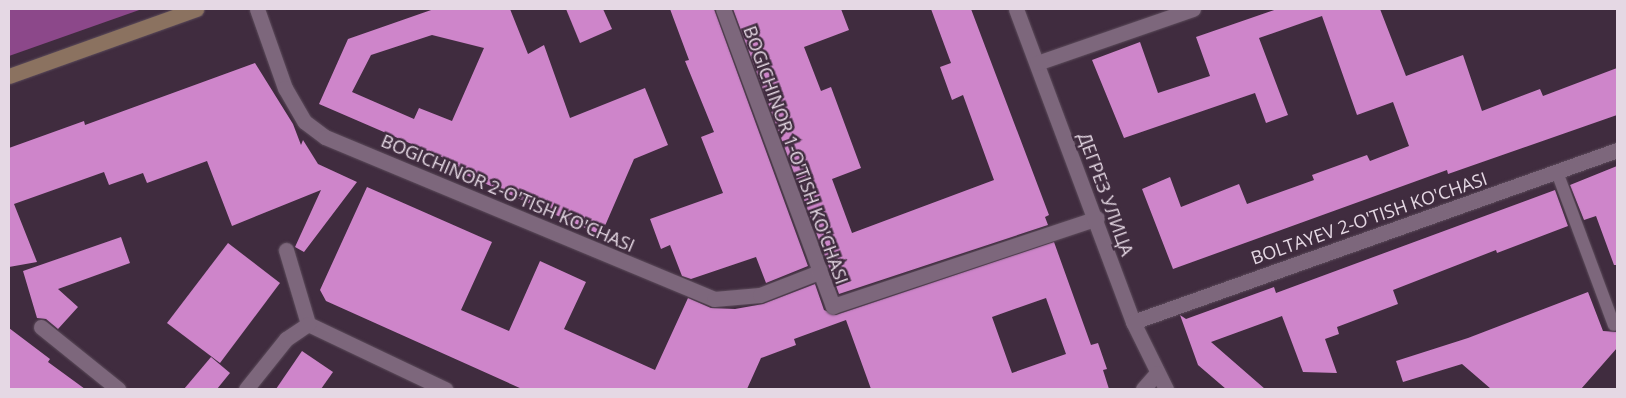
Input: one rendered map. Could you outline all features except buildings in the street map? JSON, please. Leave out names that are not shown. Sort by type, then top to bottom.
[{"type":"main road","points":[[9,76],[196,9]]},
{"type":"street","name":"BOGICHINOR 2-O'TISH KO'CHASI","points":[[257,9],[286,88],[305,122],[325,137],[714,299],[760,295],[818,272]]},
{"type":"street","name":"BOGICHINOR 1-O'TISH KO'CHASI","points":[[722,9],[818,272],[833,306],[839,306],[1097,218]]},
{"type":"street","name":"ДЕГРЕЗ УЛИЦА","points":[[1016,9],[1097,218],[1133,322],[1166,389]]},
{"type":"street","points":[[1037,63],[1193,9]]},
{"type":"street","name":"BOLTAYEV 2-O'TISH KO'CHASI","points":[[1133,322],[1617,150]]},
{"type":"street","points":[[286,250],[308,324],[445,389]]},
{"type":"street","points":[[246,389],[286,339],[308,324]]},
{"type":"street","points":[[41,328],[118,389]]},
{"type":"street","points":[[1143,389],[1157,373]]},
{"type":"lane","points":[[1557,172],[1614,325]]},
{"type":"shaded area","points":[[9,9],[142,9],[9,56]]}]
